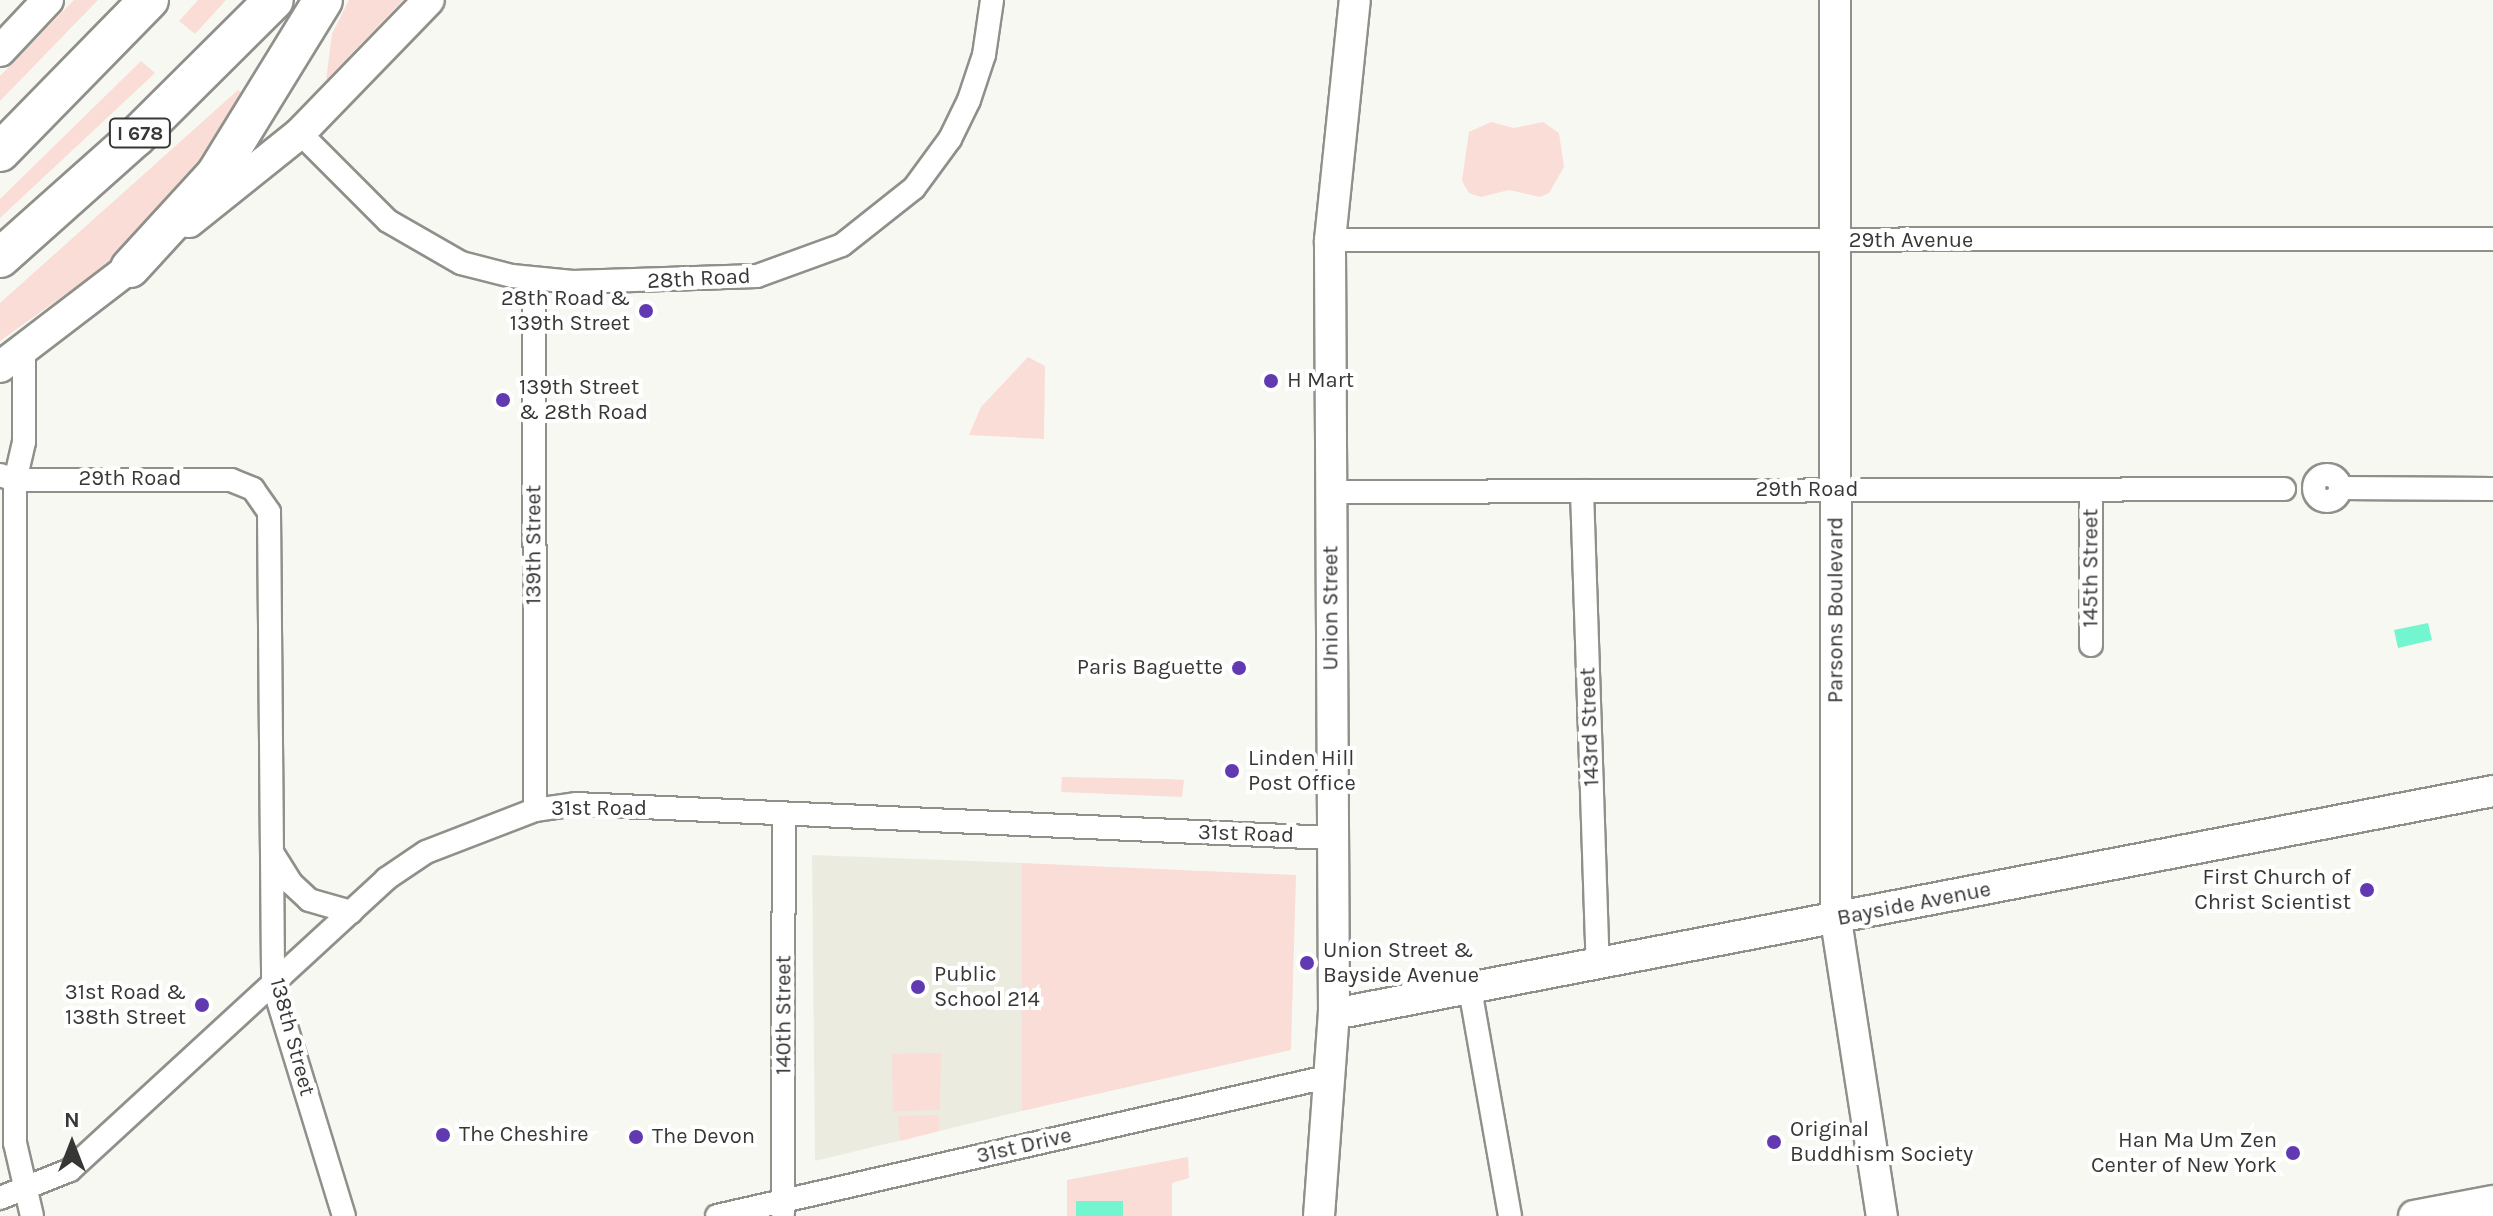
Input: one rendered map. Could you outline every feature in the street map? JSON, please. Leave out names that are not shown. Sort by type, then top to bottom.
[{"type":"highway","points":[[0,152],[149,0]]},
{"type":"highway","name":"I 678","points":[[0,258],[154,120],[274,0]]},
{"type":"highway","points":[[130,268],[216,174],[323,0]]},
{"type":"street","points":[[0,51],[48,0]]},
{"type":"street","points":[[32,1216],[15,1143],[7,478],[24,449],[12,358],[300,133],[429,0]]},
{"type":"street","name":"28th Road","points":[[300,133],[360,196],[413,239],[461,263],[534,280],[740,279],[800,264],[857,236],[914,188],[950,139],[980,70],[992,0]]},
{"type":"street","name":"Union Street","points":[[1319,1216],[1334,1014],[1330,240],[1355,0]]},
{"type":"street","name":"Parsons Boulevard","points":[[1835,0],[1836,920],[1882,1216]]},
{"type":"street","name":"29th Avenue","points":[[1330,240],[2493,239]]},
{"type":"street","name":"139th Street","points":[[534,280],[535,810]]},
{"type":"street","name":"29th Road","points":[[7,478],[224,479],[257,492]]},
{"type":"street","points":[[2340,488],[2493,489]]},
{"type":"street","name":"29th Road","points":[[1330,492],[2284,489]]},
{"type":"street","name":"145th Street","points":[[2091,490],[2091,645]]},
{"type":"street","name":"143rd Street","points":[[1582,491],[1598,964]]},
{"type":"street","name":"138th Street","points":[[257,492],[269,512],[273,541],[273,984],[344,1216]]},
{"type":"street","name":"Bayside Avenue","points":[[1334,1014],[1836,920],[2493,791]]},
{"type":"street","name":"31st Road","points":[[0,1198],[70,1170],[351,912],[426,852],[535,810],[576,804],[1332,838]]},
{"type":"street","name":"140th Street","points":[[783,1208],[784,815]]},
{"type":"street","points":[[273,853],[291,883],[309,900],[351,912]]},
{"type":"street","points":[[1470,989],[1510,1216]]},
{"type":"street","name":"31st Drive","points":[[717,1216],[783,1208],[1331,1076]]},
{"type":"street","points":[[2414,1216],[2493,1201]]},
{"type":"shaded area","points":[[74,0],[98,0],[0,101],[0,76]]},
{"type":"shaded area","points":[[198,0],[226,0],[195,34],[179,21]]},
{"type":"shaded area","points":[[349,0],[403,0],[326,80],[332,34]]},
{"type":"shaded area","points":[[141,61],[155,73],[0,218],[0,199]]},
{"type":"shaded area","points":[[238,90],[249,99],[214,162],[133,246],[0,341],[0,303]]},
{"type":"shaded area","points":[[1491,122],[1514,128],[1543,122],[1559,133],[1564,167],[1549,193],[1540,197],[1509,190],[1481,197],[1469,193],[1462,181],[1469,132]]},
{"type":"shaded area","points":[[1028,357],[1045,366],[1044,439],[969,435],[981,407]]},
{"type":"shaded area","points":[[2428,623],[2432,640],[2398,648],[2394,630]]},
{"type":"shaded area","points":[[1062,777],[1184,780],[1182,797],[1061,792]]},
{"type":"shaded area","name":"Public School 214","points":[[812,855],[1022,863],[1022,1111],[815,1161]]},
{"type":"shaded area","points":[[1022,863],[1296,875],[1291,1050],[1022,1111]]},
{"type":"shaded area","points":[[941,1053],[940,1110],[893,1111],[892,1054]]},
{"type":"shaded area","points":[[939,1115],[939,1131],[900,1141],[898,1116]]},
{"type":"shaded area","points":[[1188,1157],[1189,1178],[1172,1183],[1172,1216],[1067,1216],[1067,1180]]},
{"type":"shaded area","points":[[1076,1201],[1123,1201],[1123,1216],[1076,1216]]},
{"type":"place","name":"28th Road & 139th Street","points":[[646,311]]},
{"type":"place","name":"H Mart","points":[[1271,381]]},
{"type":"place","name":"139th Street & 28th Road","points":[[503,400]]},
{"type":"place","name":"Paris Baguette","points":[[1239,668]]},
{"type":"place","name":"Linden Hill Post Office","points":[[1232,771]]},
{"type":"place","name":"First Church of Christ Scientist","points":[[2367,890]]},
{"type":"place","name":"Union Street & Bayside Avenue","points":[[1307,963]]},
{"type":"place","name":"Public School 214","points":[[918,987]]},
{"type":"place","name":"31st Road & 138th Street","points":[[202,1005]]},
{"type":"place","name":"The Cheshire","points":[[443,1135]]},
{"type":"place","name":"The Devon","points":[[636,1137]]},
{"type":"place","name":"Original Buddhism Society","points":[[1774,1142]]},
{"type":"place","name":"Han Ma Um Zen Center of New York","points":[[2293,1153]]}]
